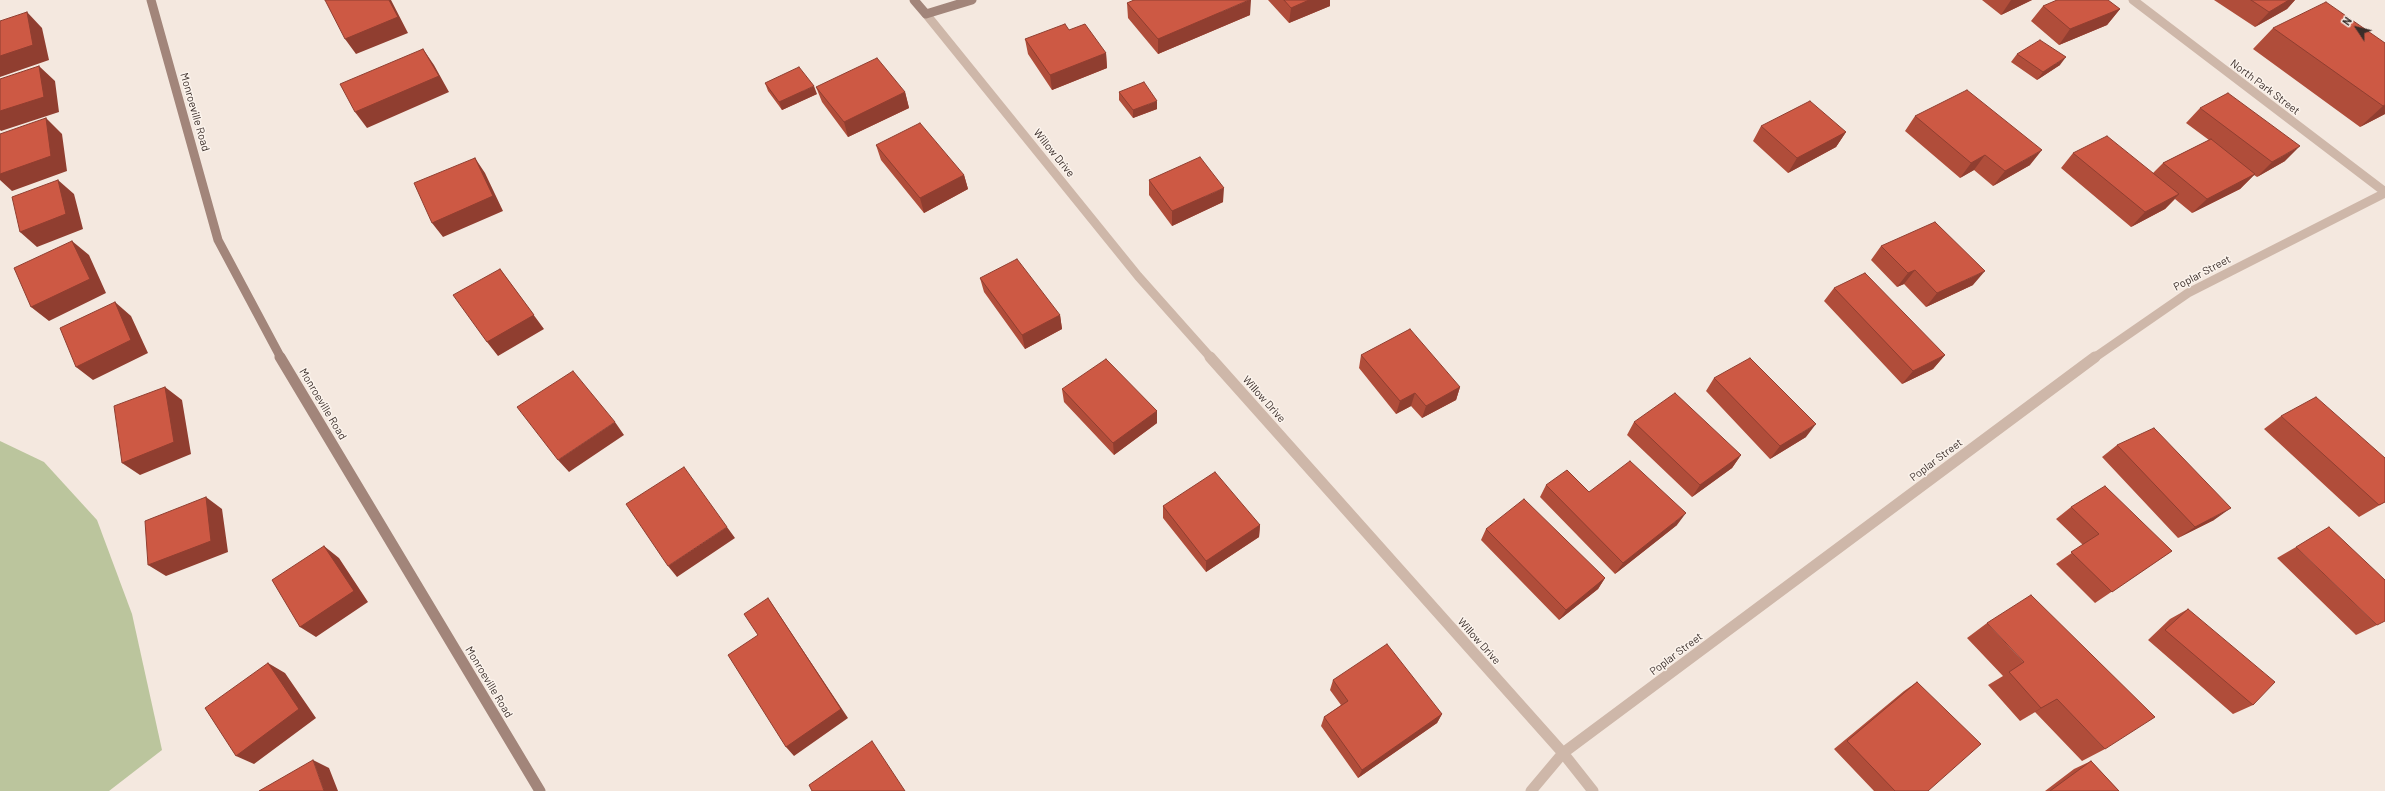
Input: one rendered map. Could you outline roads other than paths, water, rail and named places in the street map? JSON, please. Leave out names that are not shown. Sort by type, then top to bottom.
[{"type":"main road","name":"Monroeville Road","points":[[152,0],[218,240],[280,356],[540,791]]},
{"type":"main road","points":[[914,0],[926,14],[972,0]]},
{"type":"street","name":"North Park Street","points":[[2133,0],[2385,192]]},
{"type":"street","name":"Willow Drive","points":[[926,14],[1138,276],[1563,753],[1593,791]]},
{"type":"street","name":"Poplar Street","points":[[1531,791],[1563,753],[2110,346],[2188,293],[2385,192]]}]
